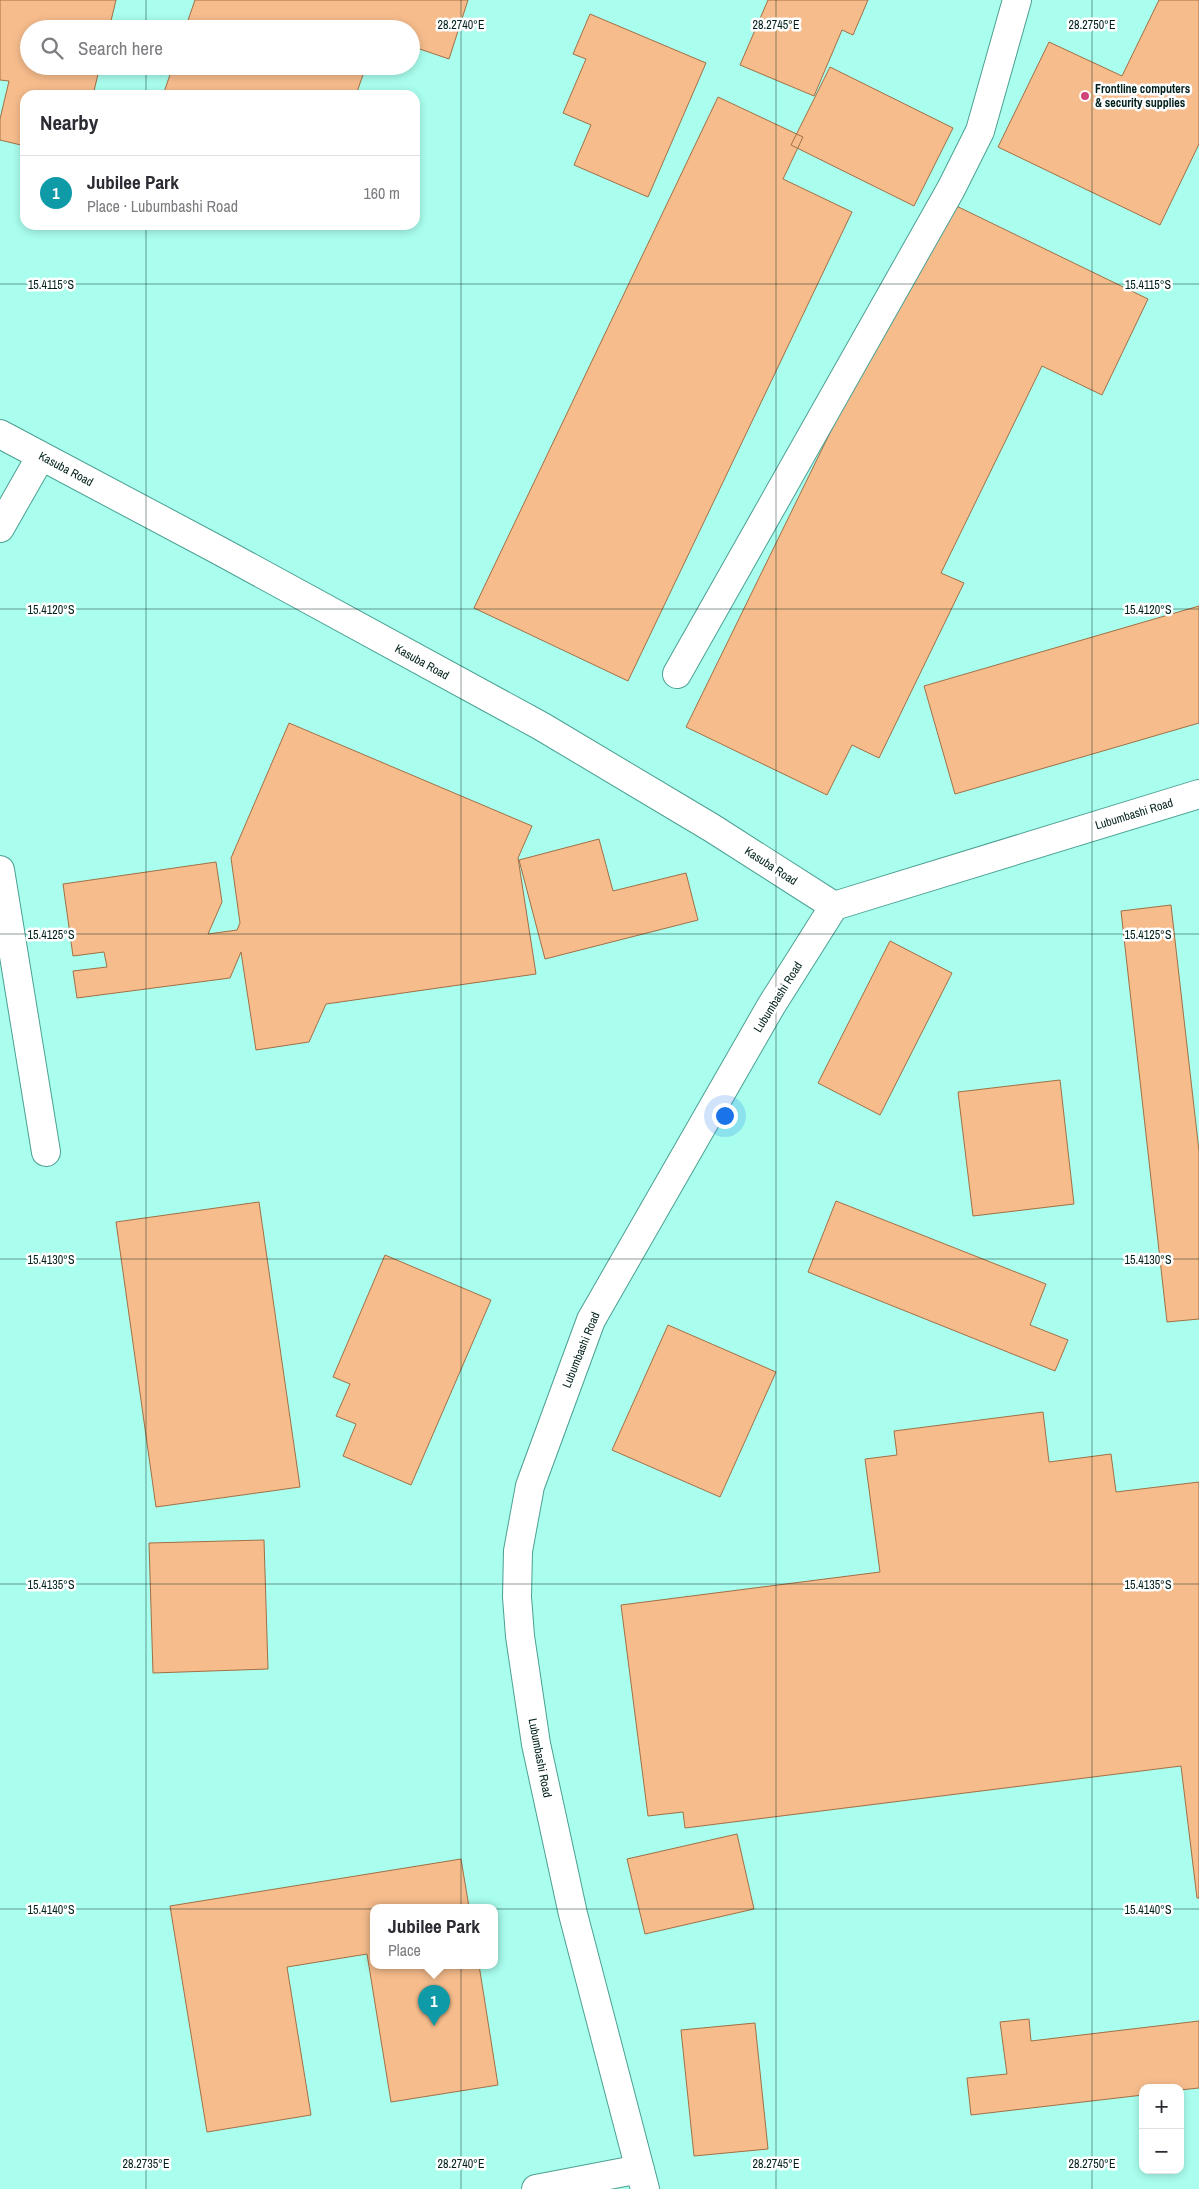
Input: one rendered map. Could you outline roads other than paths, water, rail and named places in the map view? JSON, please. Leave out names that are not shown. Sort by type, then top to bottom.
[{"type":"street","points":[[677,674],[951,189],[980,131],[1018,0]]},
{"type":"street","name":"Kasuba Road","points":[[0,434],[541,726],[712,828],[834,906]]},
{"type":"street","points":[[0,528],[41,456]]},
{"type":"street","name":"Lubumbashi Road","points":[[642,2179],[573,1914],[536,1744],[520,1636],[517,1597],[518,1551],[530,1486],[591,1320],[766,1014],[834,906],[1199,794]]},
{"type":"street","points":[[0,870],[46,1152]]},
{"type":"street","points":[[536,2189],[642,2179]]},
{"type":"place","name":"Frontline computers & security supplies","points":[[1085,96]]},
{"type":"place","name":"Jubilee Park","points":[[434,2026]]}]
